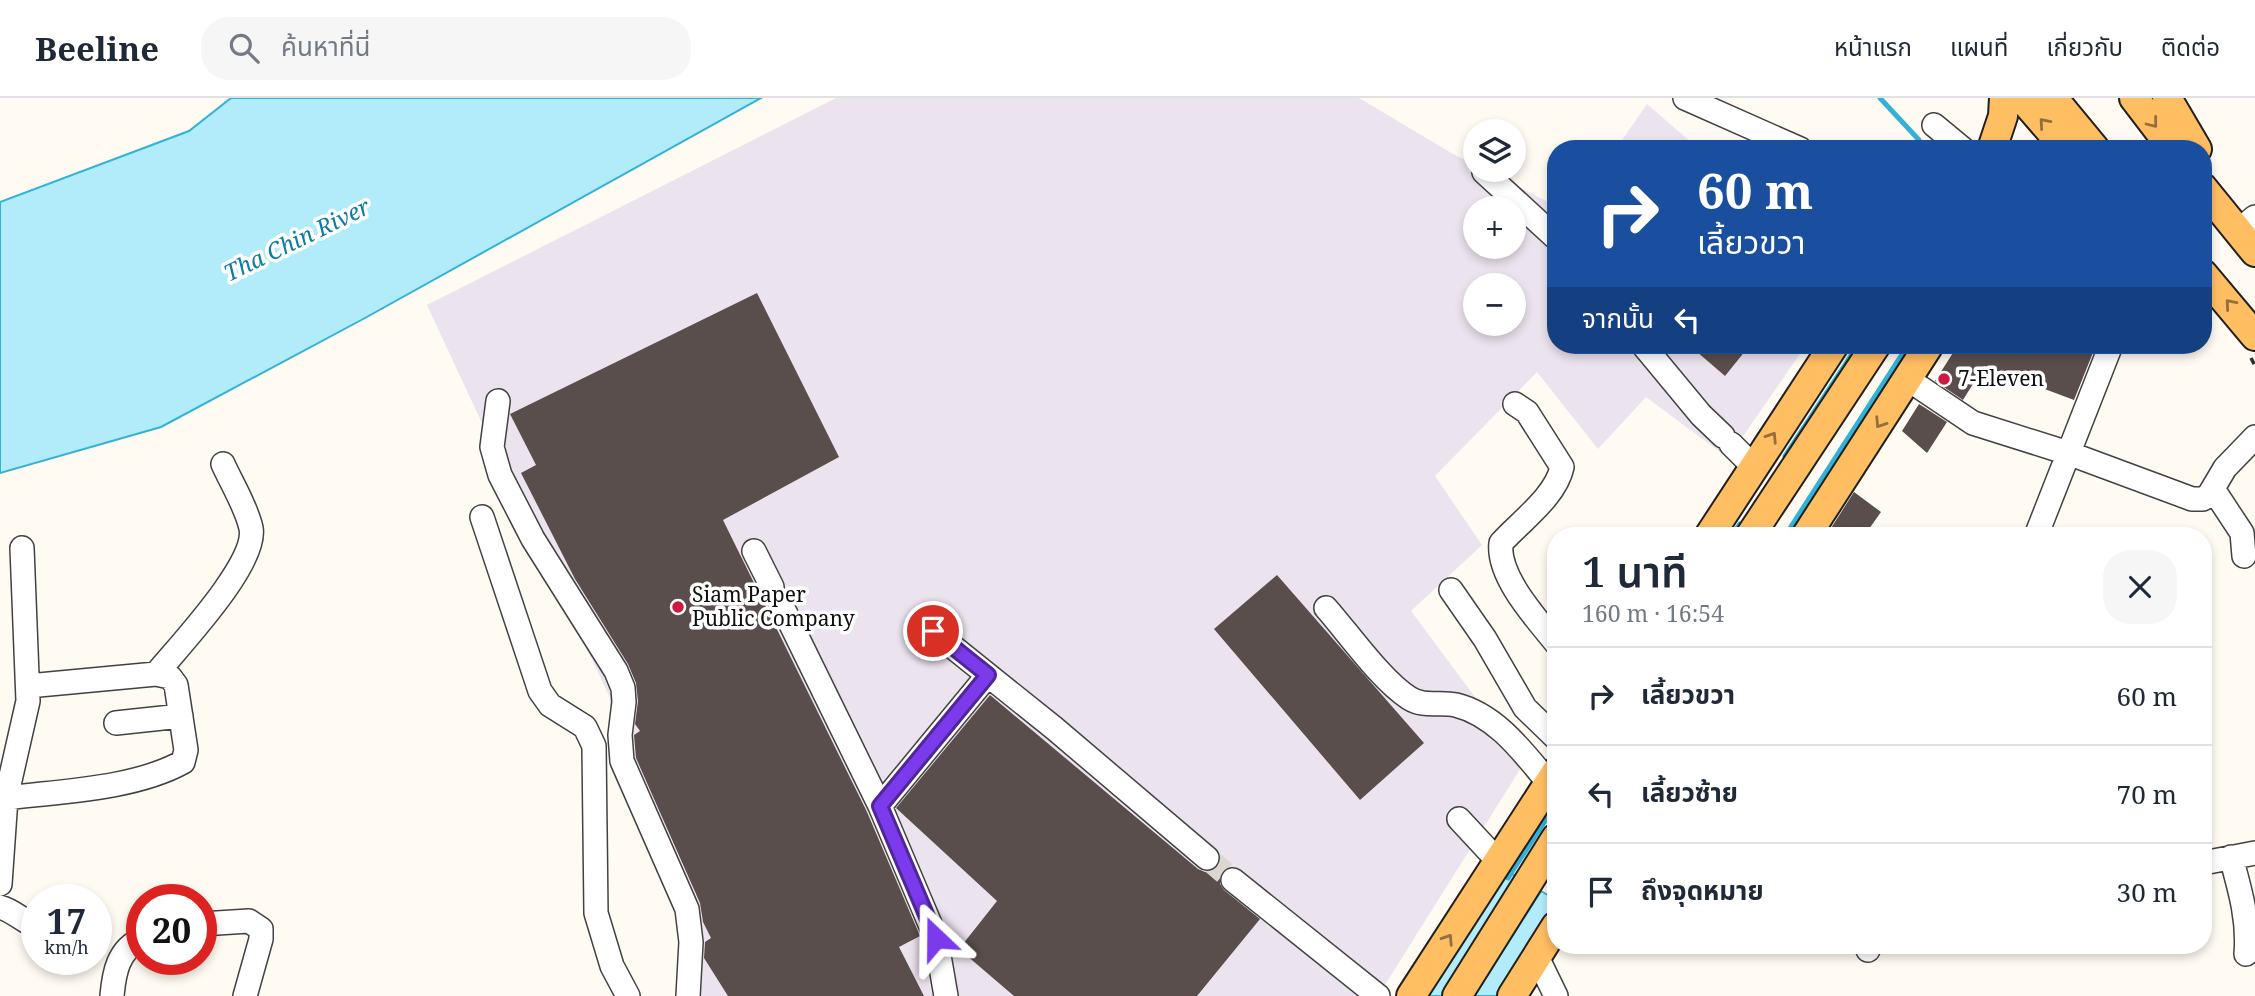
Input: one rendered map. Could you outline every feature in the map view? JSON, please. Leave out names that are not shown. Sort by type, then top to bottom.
[{"type":"main road","points":[[1995,140],[2003,116],[2004,98]]},
{"type":"main road","points":[[2022,98],[2058,140]]},
{"type":"main road","points":[[2053,98],[2088,140]]},
{"type":"main road","points":[[2134,98],[2166,140]]},
{"type":"main road","points":[[2167,98],[2192,140]]},
{"type":"main road","points":[[2212,199],[2249,233]]},
{"type":"main road","points":[[2212,285],[2255,336]]},
{"type":"main road","points":[[1715,527],[1827,354]]},
{"type":"main road","points":[[1756,527],[1869,354]]},
{"type":"main road","points":[[1812,527],[1924,354]]},
{"type":"main road","points":[[1748,474],[1772,501]]},
{"type":"main road","points":[[1410,996],[1547,785]]},
{"type":"main road","points":[[1519,829],[1547,843]]},
{"type":"main road","points":[[1457,996],[1547,857]]},
{"type":"main road","points":[[1512,996],[1547,941]]},
{"type":"street","points":[[1685,98],[1780,140]]},
{"type":"street","points":[[1934,125],[1952,140]]},
{"type":"street","points":[[1495,182],[1547,230]]},
{"type":"street","points":[[1650,354],[1727,440],[1748,474]]},
{"type":"street","points":[[2039,527],[2106,354]]},
{"type":"street","points":[[1909,380],[1965,419],[2068,453],[2192,499],[2203,499],[2213,489],[2225,468],[2255,437]]},
{"type":"street","points":[[498,401],[492,447],[500,475],[533,538],[616,671],[623,688],[622,761],[687,909],[691,942],[688,996]]},
{"type":"street","points":[[1515,404],[1527,412],[1562,467],[1560,478],[1552,489],[1501,543],[1500,553],[1523,601],[1547,632]]},
{"type":"street","points":[[156,674],[235,576],[248,549],[251,530],[223,464]]},
{"type":"street","points":[[2213,489],[2242,533],[2245,556]]},
{"type":"street","points":[[482,517],[540,691],[550,705],[585,727],[594,746],[596,913],[612,966],[628,996]]},
{"type":"street","points":[[0,884],[6,798],[25,724],[28,686],[22,548]]},
{"type":"street","points":[[754,551],[880,806],[936,938],[946,996]]},
{"type":"street","points":[[1451,590],[1485,639],[1525,708],[1547,729]]},
{"type":"street","points":[[1326,608],[1396,688],[1420,704],[1452,704],[1473,710],[1547,773]]},
{"type":"street","points":[[933,631],[1207,858]]},
{"type":"street","points":[[6,798],[101,787],[167,771],[183,762],[186,750],[176,685],[170,677],[156,674],[28,686]]},
{"type":"street","points":[[880,806],[988,675]]},
{"type":"street","points":[[116,723],[181,716]]},
{"type":"street","points":[[1459,819],[1498,861]]},
{"type":"street","points":[[2212,861],[2255,853]]},
{"type":"street","points":[[2231,858],[2245,911],[2248,933],[2246,954]]},
{"type":"street","points":[[1233,880],[1378,996]]},
{"type":"street","points":[[0,907],[21,918]]},
{"type":"street","points":[[217,923],[249,921],[261,929],[261,939],[245,996]]},
{"type":"street","points":[[112,996],[117,964],[126,951]]},
{"type":"street","points":[[1537,957],[1556,996]]},
{"type":"shaded area","points":[[836,98],[1359,98],[1463,159],[1463,182],[1508,182],[1547,201],[1547,354],[1800,354],[1728,458],[1646,397],[1598,449],[1537,372],[1435,476],[1482,545],[1411,611],[1524,763],[1378,996],[686,996],[689,924],[615,778],[610,698],[427,305]]},
{"type":"shaded area","points":[[1647,104],[1689,140],[1622,140]]},
{"type":"water","name":"Tha Chin River","points":[[231,98],[761,98],[365,318],[161,427],[0,473],[0,202],[189,131]]},
{"type":"water","points":[[1502,870],[1517,876],[1446,996],[1421,996]]},
{"type":"water","points":[[1541,891],[1547,895],[1547,922],[1498,996],[1474,996]]},
{"type":"building","name":"Siam Paper Public Company","points":[[757,293],[839,457],[723,520],[867,812],[920,936],[899,947],[924,996],[728,996],[704,958],[705,942],[711,938],[703,922],[700,903],[636,758],[634,735],[640,731],[635,724],[638,701],[636,683],[628,664],[575,579],[521,473],[536,465],[510,414]]},
{"type":"building","points":[[1699,354],[1743,354],[1725,376]]},
{"type":"building","points":[[1952,354],[2092,354],[2074,400],[1984,366],[1963,400],[1935,381]]},
{"type":"building","points":[[1919,404],[1947,422],[1927,453],[1902,431]]},
{"type":"building","points":[[1854,492],[1881,512],[1870,527],[1832,527]]},
{"type":"building","points":[[1277,575],[1424,743],[1360,800],[1214,629]]},
{"type":"building","points":[[990,695],[1198,869],[1205,872],[1213,870],[1220,876],[1220,884],[1224,890],[1260,919],[1197,996],[1014,996],[959,949],[997,901],[896,808]]},
{"type":"waterway","points":[[1880,98],[1919,140]]},
{"type":"waterway","points":[[1785,456],[1852,354]]},
{"type":"waterway","points":[[1791,527],[1902,354]]},
{"type":"waterway","points":[[1508,878],[1547,818]]},
{"type":"tunnel","points":[[1207,858],[1233,880]]},
{"type":"place","name":"7-Eleven","points":[[1944,379]]},
{"type":"place","name":"Siam Paper Public Company","points":[[678,607]]},
{"type":"route","points":[[933,631],[988,675],[880,806],[936,938]]}]
